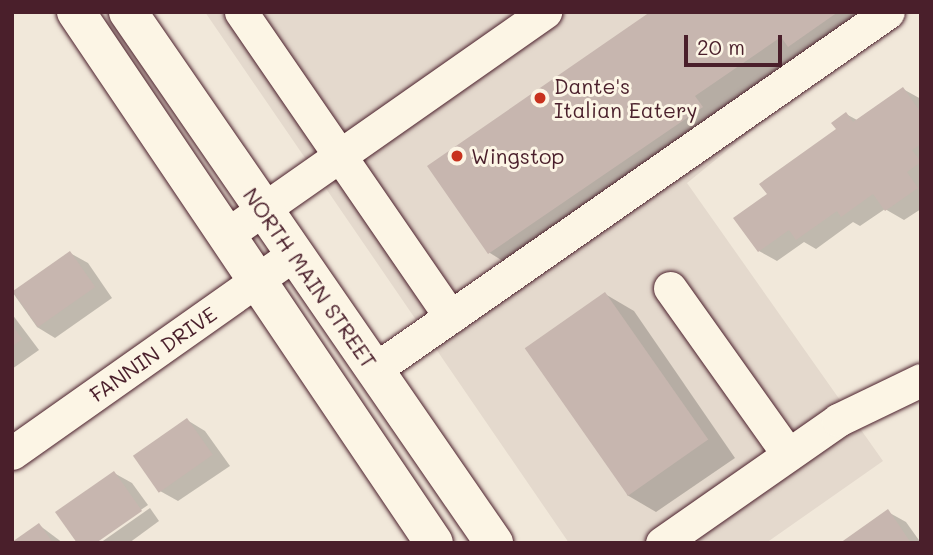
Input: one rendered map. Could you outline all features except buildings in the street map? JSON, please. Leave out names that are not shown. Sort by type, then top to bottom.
[{"type":"main road","points":[[76,12],[434,543]]},
{"type":"main road","name":"NORTH MAIN STREET","points":[[128,12],[262,210],[495,543]]},
{"type":"street","points":[[241,12],[337,158],[451,317]]},
{"type":"street","points":[[225,236],[545,12]]},
{"type":"street","points":[[374,370],[888,12]]},
{"type":"street","name":"FANNIN DRIVE","points":[[12,453],[293,254]]},
{"type":"street","points":[[670,288],[788,454]]},
{"type":"street","points":[[662,543],[838,420],[921,380]]},
{"type":"shaded area","points":[[205,12],[898,12],[687,183],[883,461],[766,543],[569,543]]},
{"type":"place","name":"Dante's Italian Eatery","points":[[540,98]]},
{"type":"place","name":"Wingstop","points":[[457,156]]}]
